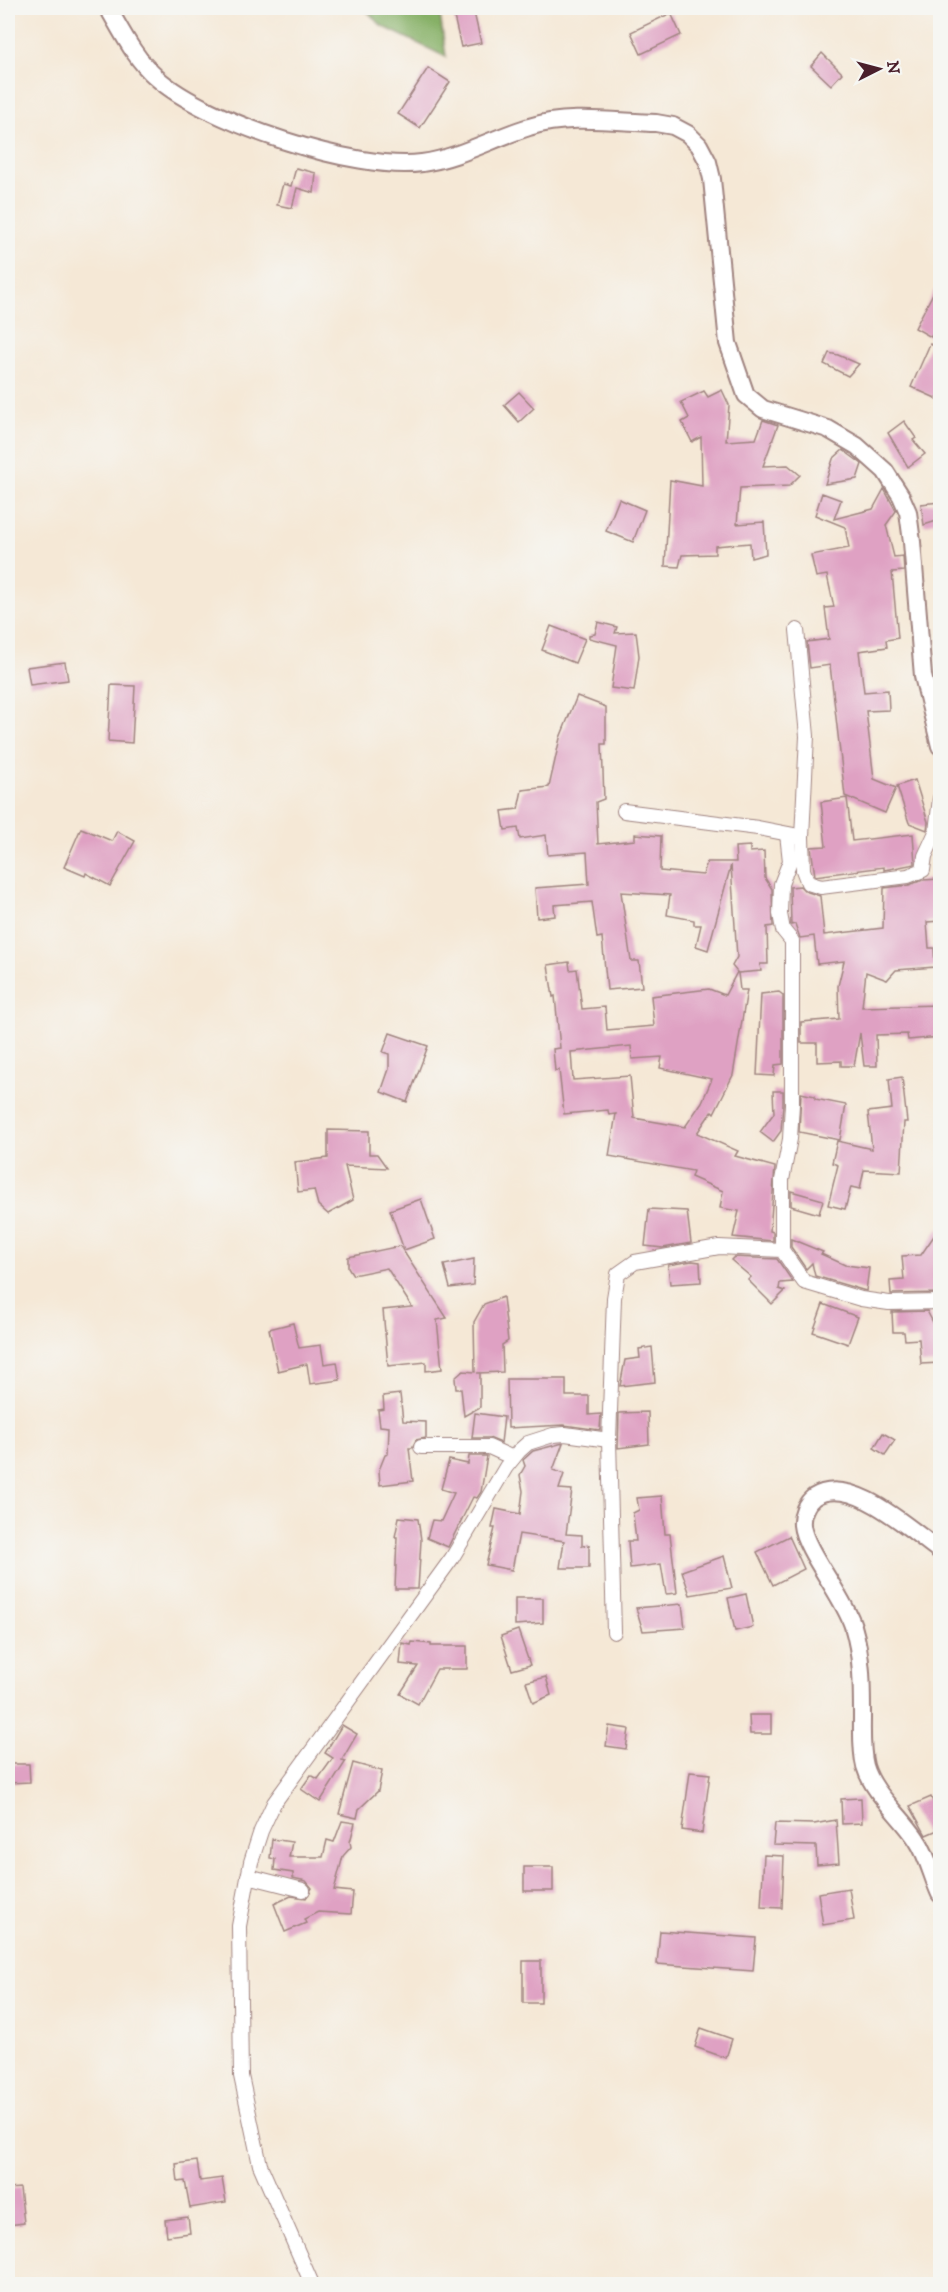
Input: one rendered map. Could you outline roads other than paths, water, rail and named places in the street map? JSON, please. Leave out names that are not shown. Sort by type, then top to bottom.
[{"type":"street","points":[[108,8],[147,69],[181,95],[235,124],[285,142],[376,162],[399,165],[443,159],[531,126],[549,122],[656,123],[673,126],[688,134],[699,145],[712,179],[729,343],[746,395],[763,409],[828,429],[857,446],[885,471],[908,512],[923,676],[940,746]]},
{"type":"street","points":[[797,630],[807,736],[802,837],[804,879],[816,887],[908,876],[923,870],[925,856],[936,832],[940,798]]},
{"type":"street","points":[[624,811],[802,837]]},
{"type":"street","points":[[787,834],[790,861],[781,884],[780,914],[783,930],[792,941],[794,1032],[790,1138],[782,1180],[782,1250],[804,1282],[861,1299],[888,1303],[940,1302]]},
{"type":"street","points":[[614,1632],[609,1440],[614,1299],[618,1275],[635,1262],[719,1247],[782,1250]]},
{"type":"street","points":[[312,2284],[260,2164],[240,2076],[239,1926],[248,1876],[261,1831],[274,1803],[452,1558],[513,1458],[528,1443],[553,1435],[565,1434],[609,1440]]},
{"type":"street","points":[[421,1447],[489,1447],[513,1458]]},
{"type":"street","points":[[940,1551],[865,1498],[850,1492],[836,1490],[820,1493],[810,1500],[803,1512],[802,1525],[806,1539],[843,1602],[858,1645],[862,1683],[862,1753],[866,1769],[873,1782],[919,1841],[940,1894]]},
{"type":"street","points":[[248,1876],[303,1890]]}]
